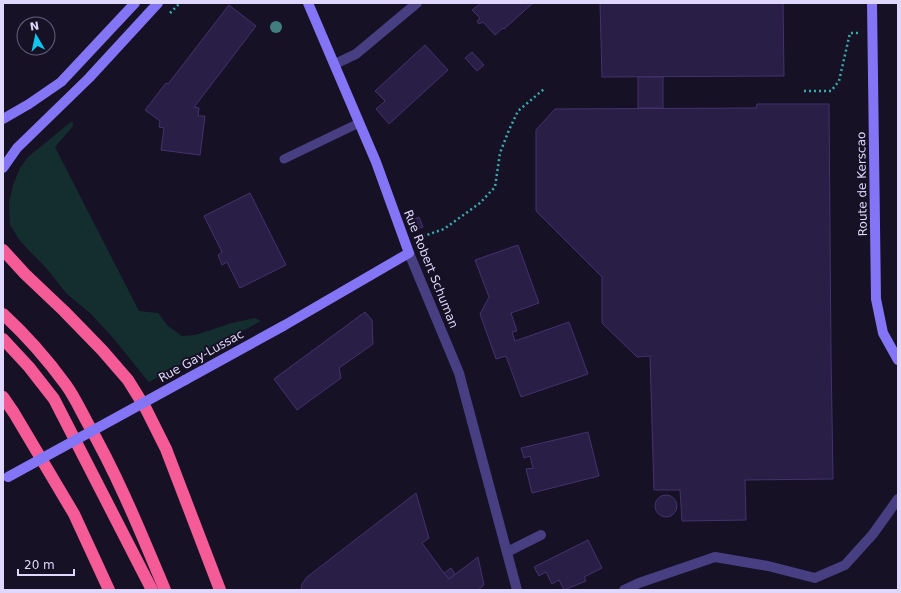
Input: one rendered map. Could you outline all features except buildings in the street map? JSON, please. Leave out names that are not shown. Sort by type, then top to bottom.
[{"type":"highway","points":[[3,250],[25,274],[102,350],[128,380],[143,403],[166,449],[220,590]]},
{"type":"highway","points":[[3,314],[25,334],[43,354],[67,386],[105,452],[127,498],[166,590]]},
{"type":"highway","points":[[3,339],[29,367],[54,399],[152,590]]},
{"type":"highway","points":[[3,397],[74,514],[109,590]]},
{"type":"street","points":[[3,119],[29,104],[61,82],[135,3]]},
{"type":"street","points":[[3,168],[17,148],[84,83],[158,3]]},
{"type":"street","name":"Rue Robert Schuman","points":[[308,3],[376,162],[405,243],[459,373],[517,590]]},
{"type":"street","points":[[335,64],[356,54],[417,3]]},
{"type":"street","name":"Route de Kerscao","points":[[872,3],[876,299],[883,334],[898,360]]},
{"type":"street","name":"Rue Gay-Lussac","points":[[6,478],[285,325],[409,253]]},
{"type":"street","points":[[624,590],[639,583],[714,557],[768,566],[815,578],[845,565],[873,534],[898,499]]},
{"type":"street","points":[[507,552],[541,535]]},
{"type":"lane","points":[[284,160],[359,122]]},
{"type":"path","points":[[804,91],[831,92],[839,81],[850,33],[873,32]]},
{"type":"path","points":[[405,243],[444,229],[480,203],[495,187],[500,153],[518,111],[544,89]]},
{"type":"green space","points":[[72,121],[73,126],[55,147],[139,311],[158,313],[168,326],[182,336],[195,335],[232,323],[255,318],[261,321],[149,382],[147,380],[114,339],[91,314],[67,294],[47,269],[20,241],[10,225],[9,202],[13,185],[20,168],[28,157]]}]
